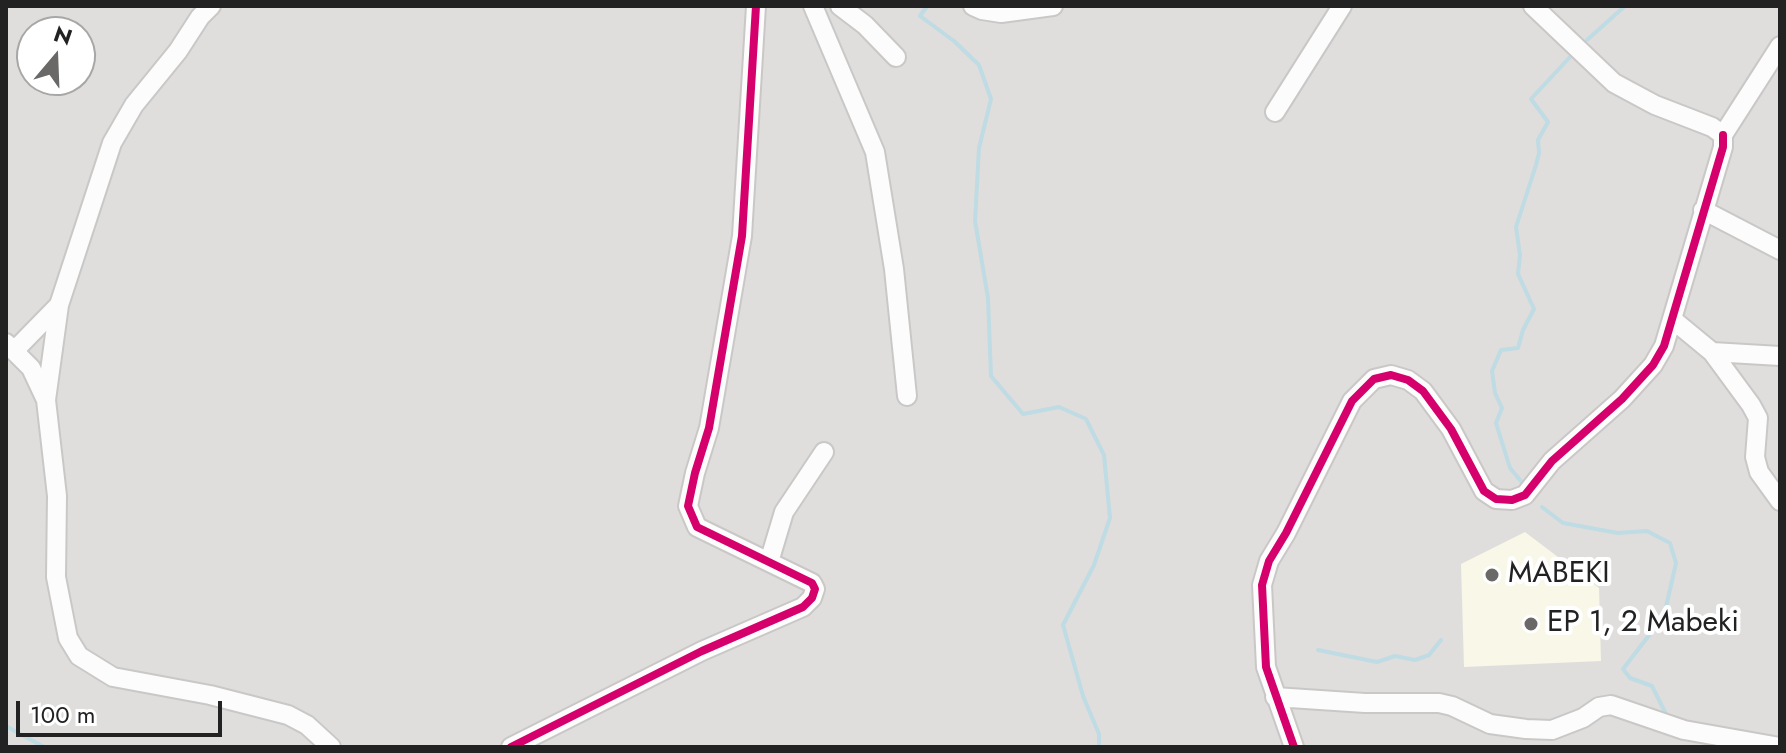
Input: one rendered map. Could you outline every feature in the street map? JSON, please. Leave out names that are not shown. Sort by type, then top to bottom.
[{"type":"street","points":[[511,747],[702,651],[803,607],[812,598],[815,589],[812,583],[697,527],[688,506],[709,428],[742,236],[756,6]]},
{"type":"street","points":[[813,6],[875,152],[894,269],[907,396]]},
{"type":"street","points":[[840,6],[865,25],[896,57]]},
{"type":"street","points":[[973,6],[1001,13],[1053,6]]},
{"type":"street","points":[[1275,112],[1342,6]]},
{"type":"street","points":[[1533,6],[1614,83],[1655,105],[1712,127],[1723,135]]},
{"type":"street","points":[[199,10],[178,51],[134,105],[112,143],[59,305],[46,400],[57,496],[56,577],[68,638],[79,656],[113,677],[210,695],[288,715],[307,725],[331,747]]},
{"type":"street","points":[[1294,747],[1266,667],[1262,585],[1269,561],[1352,401],[1374,379],[1391,375],[1408,380],[1423,391],[1451,429],[1484,491],[1496,499],[1512,500],[1525,495],[1552,461],[1643,377],[1664,346],[1723,147],[1723,135],[1780,46]]},
{"type":"street","points":[[1703,210],[1780,250]]},
{"type":"street","points":[[46,400],[31,368],[10,347],[59,305]]},
{"type":"street","points":[[1672,319],[1712,352],[1758,418],[1755,457],[1759,472],[1780,501]]},
{"type":"street","points":[[1712,352],[1780,356]]},
{"type":"street","points":[[769,562],[784,512],[824,452]]},
{"type":"street","points":[[1275,697],[1365,703],[1439,703],[1490,724],[1552,730],[1566,726],[1599,707],[1611,705],[1684,730],[1780,747]]},
{"type":"shaded area","points":[[6,6],[1780,6],[1780,747],[6,747]]},
{"type":"shaded area","name":"EP 1, 2 Mabeki","points":[[1525,532],[1599,588],[1601,661],[1464,667],[1461,564]]},
{"type":"waterway","points":[[927,6],[920,16],[954,41],[979,65],[991,99],[979,148],[975,221],[988,298],[991,376],[1023,414],[1059,407],[1086,419],[1104,455],[1110,518],[1094,565],[1063,625],[1083,696],[1099,734],[1099,747]]},
{"type":"waterway","points":[[1587,40],[1625,6]]},
{"type":"waterway","points":[[1525,486],[1510,468],[1496,423],[1502,408],[1495,393],[1492,371],[1501,350],[1518,348],[1534,309],[1518,274],[1520,255],[1516,227],[1536,165],[1538,140],[1548,122],[1531,99],[1570,57]]},
{"type":"waterway","points":[[1542,507],[1563,523],[1618,533],[1647,531],[1670,543],[1676,563],[1664,616],[1623,669],[1630,678],[1652,686],[1668,718]]},
{"type":"waterway","points":[[1318,650],[1377,662],[1395,656],[1415,660],[1429,655],[1441,640]]},
{"type":"waterway","points":[[6,726],[44,747]]},
{"type":"cycle path","points":[[511,747],[702,651],[803,607],[812,598],[815,589],[812,583],[697,527],[688,506],[709,428],[742,236],[756,6]]},
{"type":"cycle path","points":[[1294,747],[1266,667],[1262,585],[1269,561],[1352,401],[1374,379],[1391,375],[1408,380],[1423,391],[1451,429],[1484,491],[1496,499],[1512,500],[1525,495],[1552,461],[1622,399],[1653,365],[1664,346],[1723,147],[1723,135]]},
{"type":"place","name":"MABEKI","points":[[1492,575]]},
{"type":"place","name":"EP 1, 2 Mabeki","points":[[1531,624]]}]
